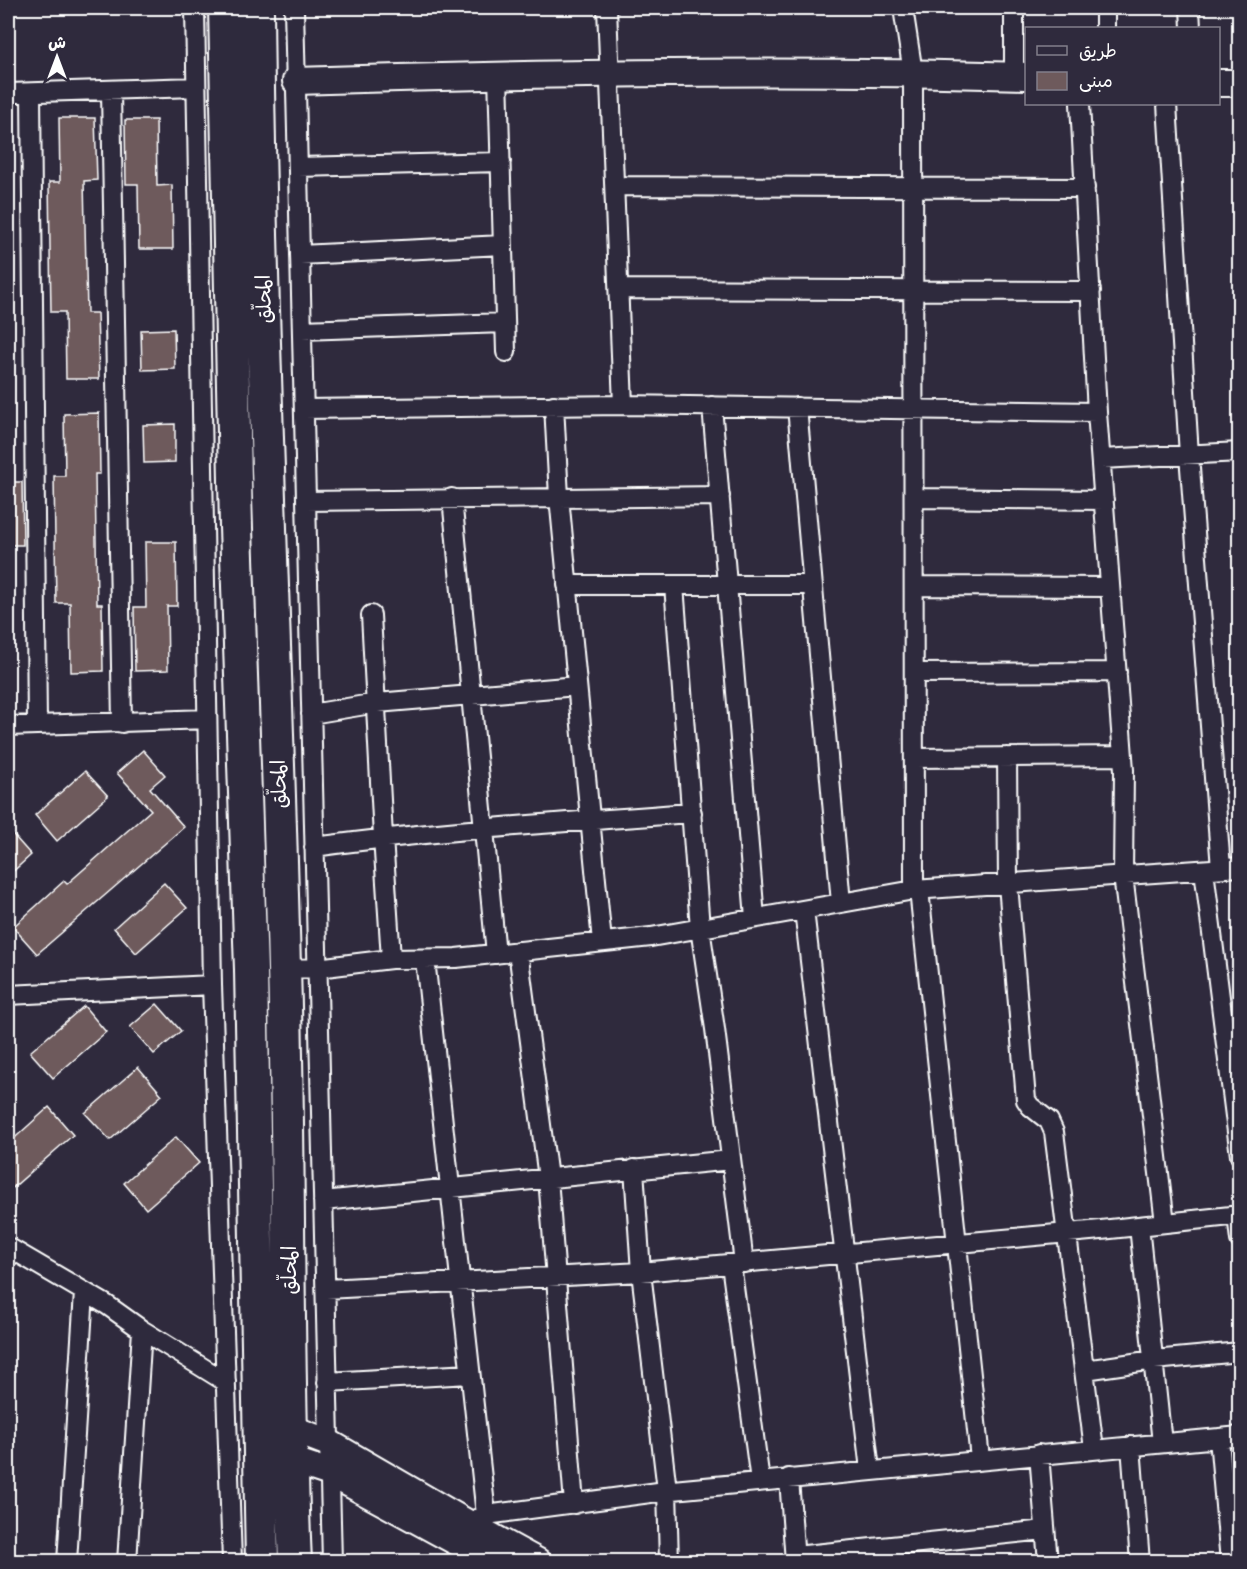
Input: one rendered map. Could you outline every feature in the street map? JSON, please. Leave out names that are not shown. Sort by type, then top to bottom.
[{"type":"highway","name":"المحلّق","points":[[225,8],[236,527],[253,1029],[262,1562]]},
{"type":"highway","name":"المحلّق","points":[[257,8],[285,969],[290,1428],[295,1562]]},
{"type":"street","points":[[195,8],[212,985],[232,1562]]},
{"type":"street","points":[[294,8],[332,1562]]},
{"type":"street","points":[[608,8],[623,405]]},
{"type":"street","points":[[903,8],[913,73],[914,758],[917,890],[980,1459]]},
{"type":"street","points":[[296,81],[610,72],[913,73],[1020,76],[1014,8]]},
{"type":"street","points":[[1105,8],[1105,27]]},
{"type":"street","points":[[1190,8],[1191,27]]},
{"type":"street","points":[[498,75],[506,352]]},
{"type":"street","points":[[1220,82],[1239,83]]},
{"type":"street","points":[[8,93],[196,87]]},
{"type":"street","points":[[111,91],[122,723]]},
{"type":"street","points":[[31,93],[37,725]]},
{"type":"street","points":[[1080,105],[1101,459],[1123,756],[1123,875],[1165,1223]]},
{"type":"street","points":[[1167,105],[1212,869],[1239,1156]]},
{"type":"street","points":[[298,167],[501,162]]},
{"type":"street","points":[[615,186],[1085,188]]},
{"type":"street","points":[[300,255],[503,245]]},
{"type":"street","points":[[619,289],[1091,291]]},
{"type":"street","points":[[302,330],[505,323]]},
{"type":"street","points":[[554,405],[559,497],[602,942]]},
{"type":"street","points":[[304,409],[623,405],[1098,412]]},
{"type":"street","points":[[712,406],[755,918]]},
{"type":"street","points":[[798,407],[841,903]]},
{"type":"street","points":[[1101,459],[1239,452]]},
{"type":"street","points":[[306,501],[720,496]]},
{"type":"street","points":[[452,498],[496,954]]},
{"type":"street","points":[[914,498],[1104,500]]},
{"type":"street","points":[[567,585],[813,585]]},
{"type":"street","points":[[674,585],[700,928],[716,1029],[731,1160],[737,1264],[760,1481]]},
{"type":"street","points":[[914,586],[1110,587]]},
{"type":"street","points":[[371,615],[382,837],[391,959]]},
{"type":"street","points":[[914,673],[1117,672]]},
{"type":"street","points":[[311,714],[377,703],[577,686]]},
{"type":"street","points":[[8,726],[207,719]]},
{"type":"street","points":[[914,758],[1123,756]]},
{"type":"street","points":[[1007,757],[1008,884],[1026,1100],[1049,1121],[1054,1132],[1094,1449]]},
{"type":"street","points":[[314,846],[484,828],[692,813]]},
{"type":"street","points":[[285,969],[317,968],[391,959],[456,958],[651,937],[917,890],[1239,867]]},
{"type":"street","points":[[804,910],[870,1470]]},
{"type":"street","points":[[518,951],[548,1178],[574,1504]]},
{"type":"street","points":[[425,959],[470,1374],[477,1519]]},
{"type":"street","points":[[8,996],[212,985]]},
{"type":"street","points":[[323,1201],[731,1160]]},
{"type":"street","points":[[634,1169],[641,1272],[667,1490],[669,1562]]},
{"type":"street","points":[[326,1289],[641,1272],[956,1244],[1238,1215],[1239,1240]]},
{"type":"street","points":[[1139,1226],[1162,1443]]},
{"type":"street","points":[[8,1247],[107,1305],[142,1330],[226,1382]]},
{"type":"street","points":[[67,1562],[84,1292]]},
{"type":"street","points":[[127,1562],[142,1330]]},
{"type":"street","points":[[1085,1370],[1154,1360],[1239,1352]]},
{"type":"street","points":[[327,1382],[470,1374]]},
{"type":"street","points":[[290,1428],[329,1443],[477,1519],[502,1556]]},
{"type":"street","points":[[477,1519],[667,1490],[1239,1436]]},
{"type":"street","points":[[1219,1438],[1230,1562]]},
{"type":"street","points":[[1131,1446],[1140,1562]]},
{"type":"street","points":[[1039,1454],[1048,1562]]},
{"type":"street","points":[[291,1460],[330,1473],[502,1556],[538,1562]]},
{"type":"street","points":[[789,1478],[795,1559],[911,1553],[1045,1530]]},
{"type":"building","points":[[59,118],[95,118],[97,180],[84,181],[87,313],[97,313],[99,379],[66,379],[65,312],[51,312],[49,182],[60,182]]},
{"type":"building","points":[[125,120],[156,120],[157,186],[172,185],[173,249],[139,249],[138,184],[126,184]]},
{"type":"building","points":[[174,329],[175,369],[142,370],[141,330]]},
{"type":"building","points":[[99,413],[100,474],[95,474],[97,604],[102,604],[103,671],[71,672],[70,603],[56,603],[54,476],[65,476],[64,414]]},
{"type":"building","points":[[175,424],[175,462],[144,463],[143,425]]},
{"type":"building","points":[[8,482],[22,482],[23,545],[8,545]]},
{"type":"building","points":[[145,542],[176,542],[177,606],[167,606],[168,670],[135,671],[134,607],[146,607]]},
{"type":"building","points":[[143,750],[165,775],[150,788],[184,827],[37,954],[13,927],[64,881],[67,884],[151,810],[117,773]]},
{"type":"building","points":[[85,771],[108,796],[57,841],[35,815]]},
{"type":"building","points":[[8,829],[31,855],[8,876]]},
{"type":"building","points":[[164,883],[187,908],[136,953],[114,928]]},
{"type":"building","points":[[157,1004],[181,1031],[154,1054],[130,1027]]},
{"type":"building","points":[[84,1006],[106,1032],[53,1078],[30,1052]]},
{"type":"building","points":[[138,1067],[162,1095],[110,1140],[85,1113]]},
{"type":"building","points":[[49,1107],[73,1135],[8,1192],[8,1144]]},
{"type":"building","points":[[176,1137],[199,1163],[146,1209],[124,1183]]}]
